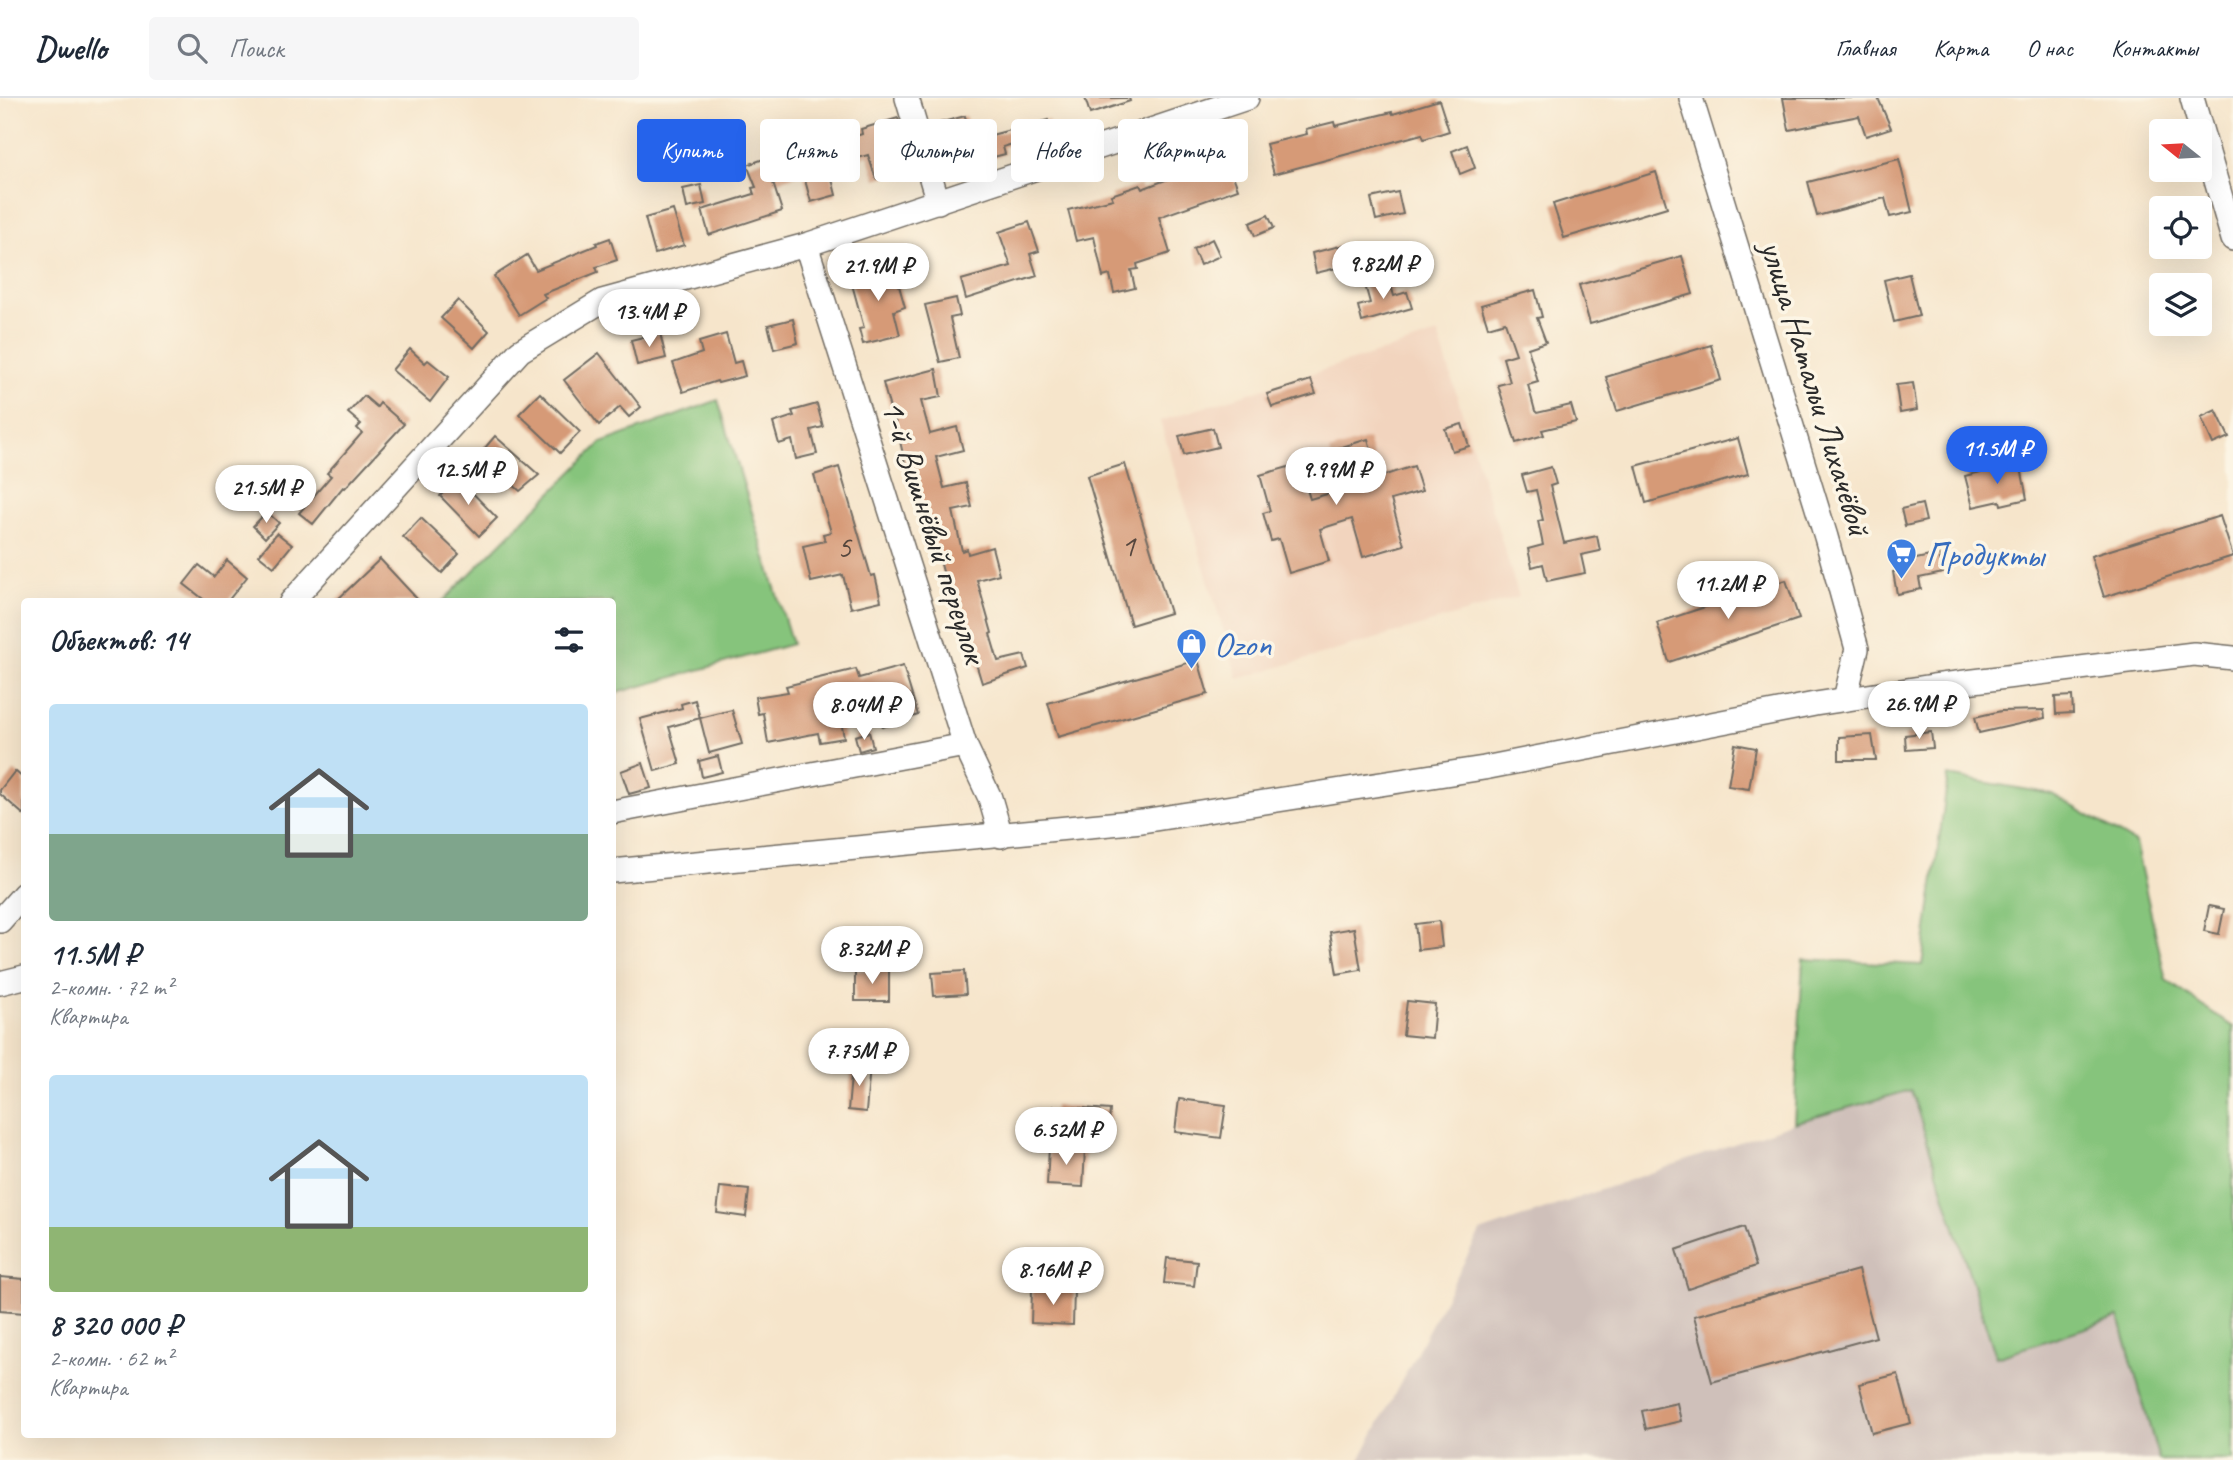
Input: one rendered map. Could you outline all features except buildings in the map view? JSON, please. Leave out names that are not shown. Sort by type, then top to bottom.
[{"type":"street","points":[[907,98],[938,202]]},
{"type":"street","points":[[295,598],[520,351],[602,301],[806,245],[1247,98]]},
{"type":"street","name":"улица Натальи Лихачёвой","points":[[1691,98],[1826,537],[1857,649],[1844,699]]},
{"type":"street","points":[[2192,98],[2233,239]]},
{"type":"street","name":"1-й Вишнёвый переулок","points":[[806,245],[965,745],[990,798],[1001,836]]},
{"type":"street","points":[[616,872],[1143,821],[1484,768],[1844,699],[2194,654],[2233,658]]},
{"type":"street","points":[[616,810],[965,745]]},
{"type":"street","points":[[0,921],[21,897]]},
{"type":"street","points":[[0,984],[21,978]]},
{"type":"shaded area","points":[[1438,334],[1519,597],[1238,679],[1160,421]]},
{"type":"shaded area","points":[[1911,1090],[1996,1356],[2119,1317],[2159,1460],[1360,1460],[1480,1232],[1794,1123]]},
{"type":"green space","points":[[718,400],[792,644],[616,693],[616,598],[446,598],[601,443]]},
{"type":"green space","points":[[1948,776],[2052,794],[2135,843],[2166,980],[2233,1027],[2233,1460],[2159,1460],[2119,1317],[1996,1357],[1911,1090],[1794,1123],[1803,959],[1922,965]]},
{"type":"place","name":"Продукты","points":[[1902,581]]},
{"type":"place","name":"Ozon","points":[[1191,671]]}]
